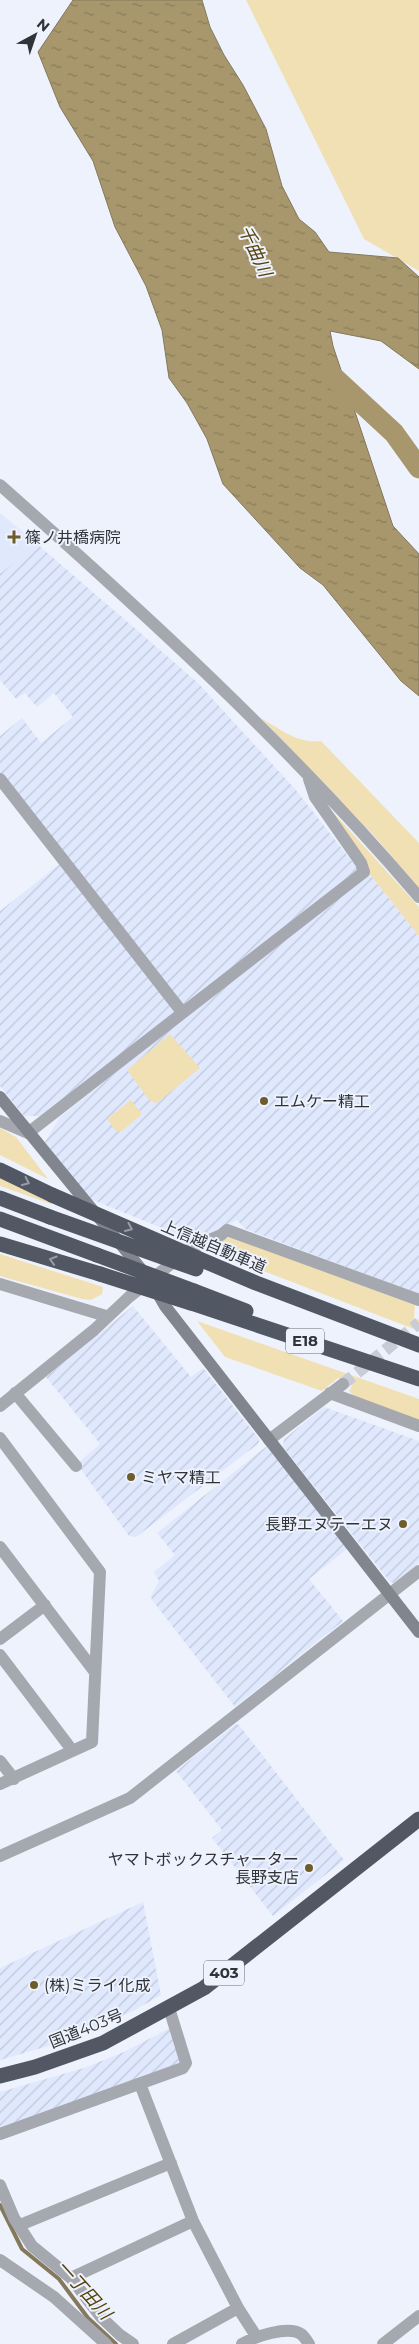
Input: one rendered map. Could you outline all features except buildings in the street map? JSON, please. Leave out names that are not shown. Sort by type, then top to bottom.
[{"type":"highway","name":"上信越自動車道","points":[[0,1170],[196,1264],[419,1351]]},
{"type":"highway","name":"上信越自動車道","points":[[0,1198],[50,1217],[196,1264],[419,1345]]},
{"type":"highway","name":"E18","points":[[0,1219],[97,1255],[193,1297],[419,1379]]},
{"type":"highway","name":"E18","points":[[0,1244],[100,1274],[193,1297],[419,1374]]},
{"type":"highway","name":"国道403号","points":[[0,2076],[35,2067],[103,2043],[169,2008],[211,1982],[419,1819]]},
{"type":"street","points":[[0,485],[203,668],[376,847],[419,897]]},
{"type":"street","points":[[28,1133],[364,872],[361,863],[315,797],[308,775]]},
{"type":"street","points":[[0,779],[182,1012]]},
{"type":"street","points":[[0,1097],[150,1280],[165,1306],[419,1632]]},
{"type":"street","points":[[0,1121],[28,1133]]},
{"type":"street","points":[[0,1406],[94,1330],[106,1316],[191,1248],[221,1235],[227,1230],[419,1300]]},
{"type":"street","points":[[0,1284],[106,1316]]},
{"type":"street","points":[[269,1440],[343,1384]]},
{"type":"street","points":[[15,1393],[76,1466]]},
{"type":"street","points":[[330,1393],[419,1426]]},
{"type":"street","points":[[0,1438],[100,1572],[92,1742],[0,1784]]},
{"type":"street","points":[[0,1547],[95,1672]]},
{"type":"street","points":[[0,1856],[130,1798],[419,1571]]},
{"type":"street","points":[[0,1639],[45,1605]]},
{"type":"street","points":[[0,1655],[72,1750]]},
{"type":"street","points":[[0,1761],[14,1778]]},
{"type":"street","points":[[0,2134],[183,2068],[186,2063],[169,2008]]},
{"type":"street","points":[[140,2084],[193,2221],[238,2308],[256,2336]]},
{"type":"street","points":[[20,2225],[172,2163]]},
{"type":"street","points":[[0,2186],[14,2218],[32,2246],[71,2278],[101,2317],[120,2335],[133,2344]]},
{"type":"street","points":[[71,2278],[193,2221]]},
{"type":"street","points":[[0,2260],[54,2297],[106,2344]]},
{"type":"street","points":[[173,2344],[238,2308]]},
{"type":"street","points":[[383,2344],[419,2316]]},
{"type":"street","points":[[242,2344],[256,2336],[292,2331],[302,2334],[309,2344]]},
{"type":"shaded area","points":[[246,0],[419,0],[419,271],[364,239]]},
{"type":"shaded area","name":"篠ノ井橋病院","points":[[0,513],[37,544],[0,574]]},
{"type":"shaded area","points":[[37,544],[197,682],[295,789],[358,869],[43,1116],[24,1116],[0,1086],[0,911],[66,859],[0,774],[0,736],[22,718],[41,743],[73,717],[54,693],[37,707],[25,693],[16,699],[0,680],[0,574]]},
{"type":"shaded area","points":[[261,718],[297,738],[321,741],[419,843],[419,888],[377,839]]},
{"type":"shaded area","points":[[323,801],[419,907],[419,936],[368,872]]},
{"type":"shaded area","points":[[368,872],[419,936],[419,1294],[245,1229],[237,1220],[195,1241],[90,1199],[45,1142],[60,1117]]},
{"type":"shaded area","points":[[170,1034],[200,1068],[157,1103],[150,1101],[127,1070]]},
{"type":"shaded area","points":[[131,1100],[142,1114],[122,1131],[116,1131],[107,1119]]},
{"type":"shaded area","points":[[0,1128],[16,1137],[48,1179],[0,1155]]},
{"type":"shaded area","points":[[0,1175],[53,1200],[51,1204],[0,1186]]},
{"type":"shaded area","points":[[230,1237],[415,1305],[414,1318],[419,1320],[419,1331],[204,1248]]},
{"type":"shaded area","points":[[0,1254],[103,1287],[102,1294],[91,1300],[82,1299],[0,1276]]},
{"type":"shaded area","points":[[133,1306],[191,1377],[203,1368],[259,1439],[259,1443],[136,1537],[129,1536],[77,1464],[100,1444],[46,1377]]},
{"type":"shaded area","points":[[197,1321],[419,1399],[419,1421],[356,1398],[349,1391],[353,1384],[338,1378],[322,1391],[225,1357]]},
{"type":"shaded area","points":[[324,1407],[419,1441],[419,1563],[394,1583],[390,1582],[283,1447],[284,1439]]},
{"type":"shaded area","points":[[267,1446],[347,1549],[309,1579],[343,1621],[235,1707],[152,1600],[151,1596],[159,1581],[154,1572],[175,1555],[157,1533]]},
{"type":"shaded area","points":[[236,1724],[239,1725],[344,1860],[273,1916],[212,1838],[222,1830],[176,1771]]},
{"type":"shaded area","points":[[143,1902],[161,1995],[89,2032],[0,2060],[0,1968]]},
{"type":"shaded area","points":[[170,2028],[181,2059],[178,2064],[0,2128],[0,2092],[84,2068],[124,2052]]},
{"type":"water","points":[[73,0],[202,0],[210,27],[266,129],[282,186],[299,219],[315,232],[329,252],[398,258],[419,277],[419,369],[381,341],[330,331],[333,346],[393,526],[419,554],[419,696],[401,681],[323,585],[300,568],[223,484],[207,439],[187,403],[169,378],[162,330],[146,286],[115,227],[93,161],[60,107],[38,52]]},
{"type":"waterway","name":"千曲川","points":[[328,372],[394,433],[419,468]]},
{"type":"waterway","name":"一丁田川","points":[[0,2205],[22,2249],[59,2279],[88,2318],[116,2344]]},
{"type":"tunnel","points":[[343,1384],[419,1323]]},
{"type":"place","name":"篠ノ井橋病院","points":[[14,537]]},
{"type":"place","name":"エムケー精工","points":[[264,1101]]},
{"type":"place","name":"ミヤマ精工","points":[[131,1477]]},
{"type":"place","name":"長野エヌテーエヌ","points":[[403,1524]]},
{"type":"place","name":"ヤマトボックスチャーター 長野支店","points":[[309,1868]]},
{"type":"place","name":"(株)ミライ化成","points":[[34,1985]]}]
